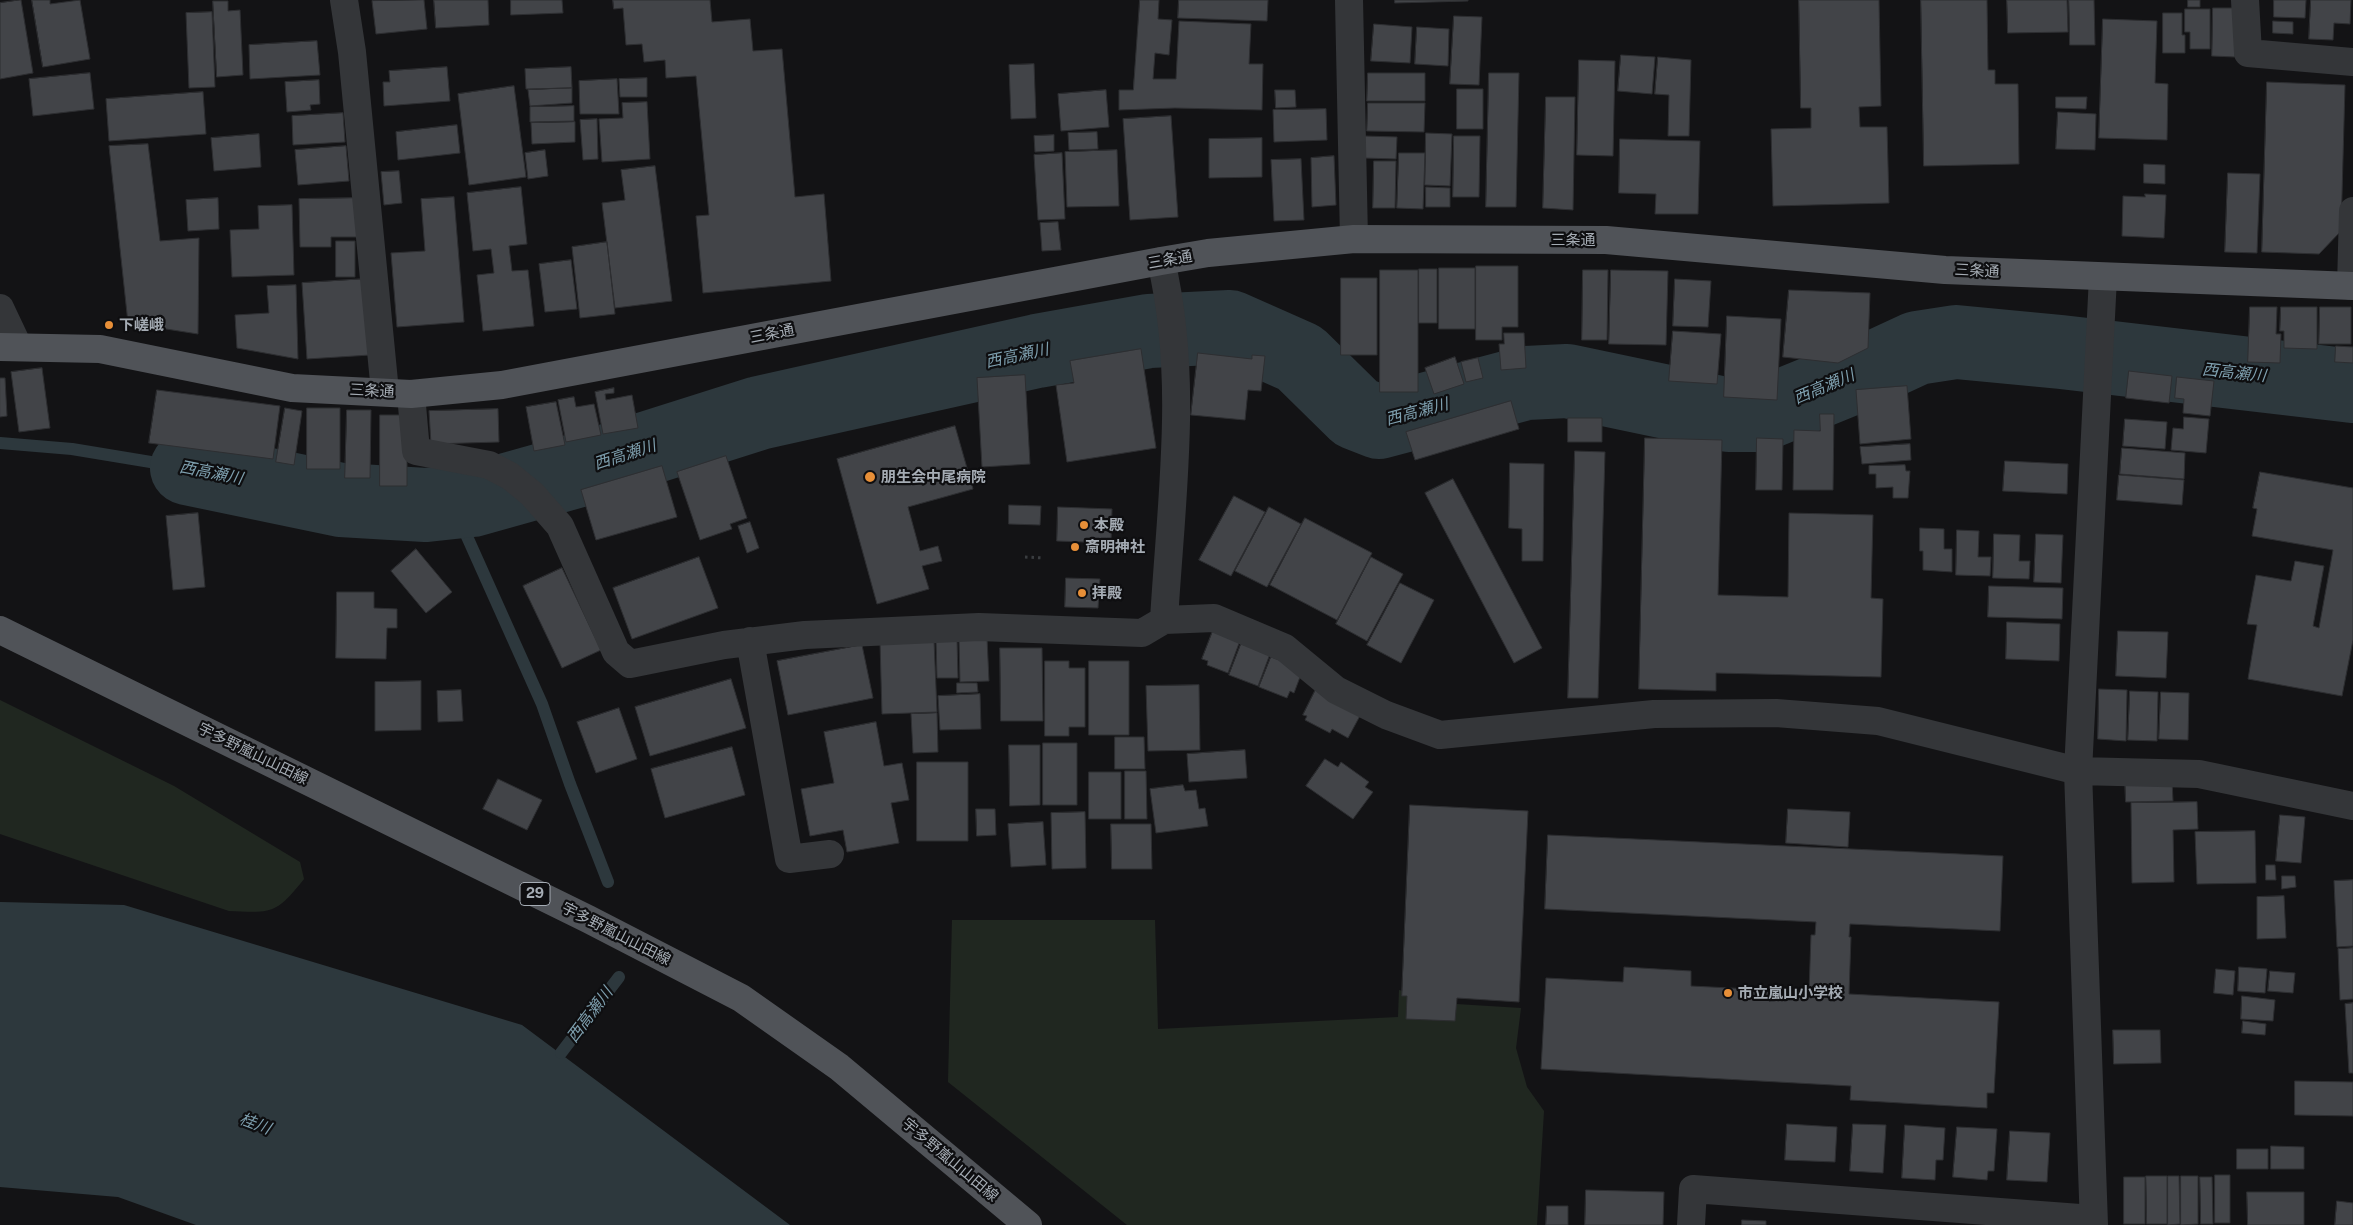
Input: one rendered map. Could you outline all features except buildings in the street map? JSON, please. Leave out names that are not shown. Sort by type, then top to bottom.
[{"type":"main road","name":"三条通","points":[[9,347],[100,348],[292,388],[398,393],[502,386],[1161,261],[1208,253],[1354,239],[1606,240],[1945,270],[2352,286]]},
{"type":"main road","name":"宇多野嵐山山田線","points":[[0,630],[588,919],[741,998],[839,1067],[1028,1225]]},
{"type":"street","points":[[344,0],[398,393],[416,451],[489,465],[510,476],[532,494],[560,526],[616,652],[630,664],[750,642],[805,635],[979,627],[1142,633],[1164,620],[1214,618],[1285,648],[1336,690],[1386,715],[1440,735],[1654,714],[1776,713],[1878,721],[2078,771],[2199,774],[2353,806]]},
{"type":"street","points":[[1349,0],[1354,239]]},
{"type":"street","points":[[2245,0],[2248,54],[2353,62]]},
{"type":"street","points":[[2352,286],[2353,211]]},
{"type":"street","points":[[1161,261],[1170,301],[1176,344],[1178,390],[1164,620]]},
{"type":"street","points":[[1691,1225],[1693,1189],[2093,1222],[2078,771],[2103,277]]},
{"type":"street","points":[[0,308],[9,347]]},
{"type":"street","points":[[750,642],[789,859],[830,854]]},
{"type":"path","points":[[1025,557],[1043,558]]},
{"type":"shaded area","points":[[0,700],[174,786],[300,862],[304,879],[287,899],[273,909],[255,912],[229,911],[0,834]]},
{"type":"shaded area","points":[[952,920],[1155,920],[1158,1029],[1398,1017],[1399,990],[1403,991],[1402,996],[1407,996],[1406,1019],[1455,1021],[1456,1004],[1521,1008],[1516,1048],[1527,1087],[1544,1111],[1537,1225],[1127,1225],[948,1082]]},
{"type":"water","name":"桂川","points":[[0,902],[124,905],[522,1025],[790,1225],[196,1225],[118,1197],[0,1187]]},
{"type":"waterway","name":"西高瀬川","points":[[187,468],[341,500],[426,505],[472,500],[579,470],[759,413],[1037,351],[1149,331],[1230,327],[1300,358],[1356,413],[1379,422],[1526,383],[1567,381],[1729,415],[1760,415],[1863,373],[1917,348],[1956,342],[2061,352],[2353,386]]},
{"type":"waterway","name":"西高瀬川","points":[[0,443],[72,449],[187,468]]},
{"type":"waterway","name":"西高瀬川","points":[[452,503],[542,704],[570,784],[608,882]]},
{"type":"waterway","name":"西高瀬川","points":[[561,1053],[619,977]]},
{"type":"place","name":"下嵯峨","points":[[109,325]]},
{"type":"place","name":"朋生会中尾病院","points":[[870,477]]},
{"type":"place","name":"本殿","points":[[1084,525]]},
{"type":"place","name":"斎明神社","points":[[1075,547]]},
{"type":"place","name":"拝殿","points":[[1082,593]]},
{"type":"place","name":"市立嵐山小学校","points":[[1728,993]]}]
